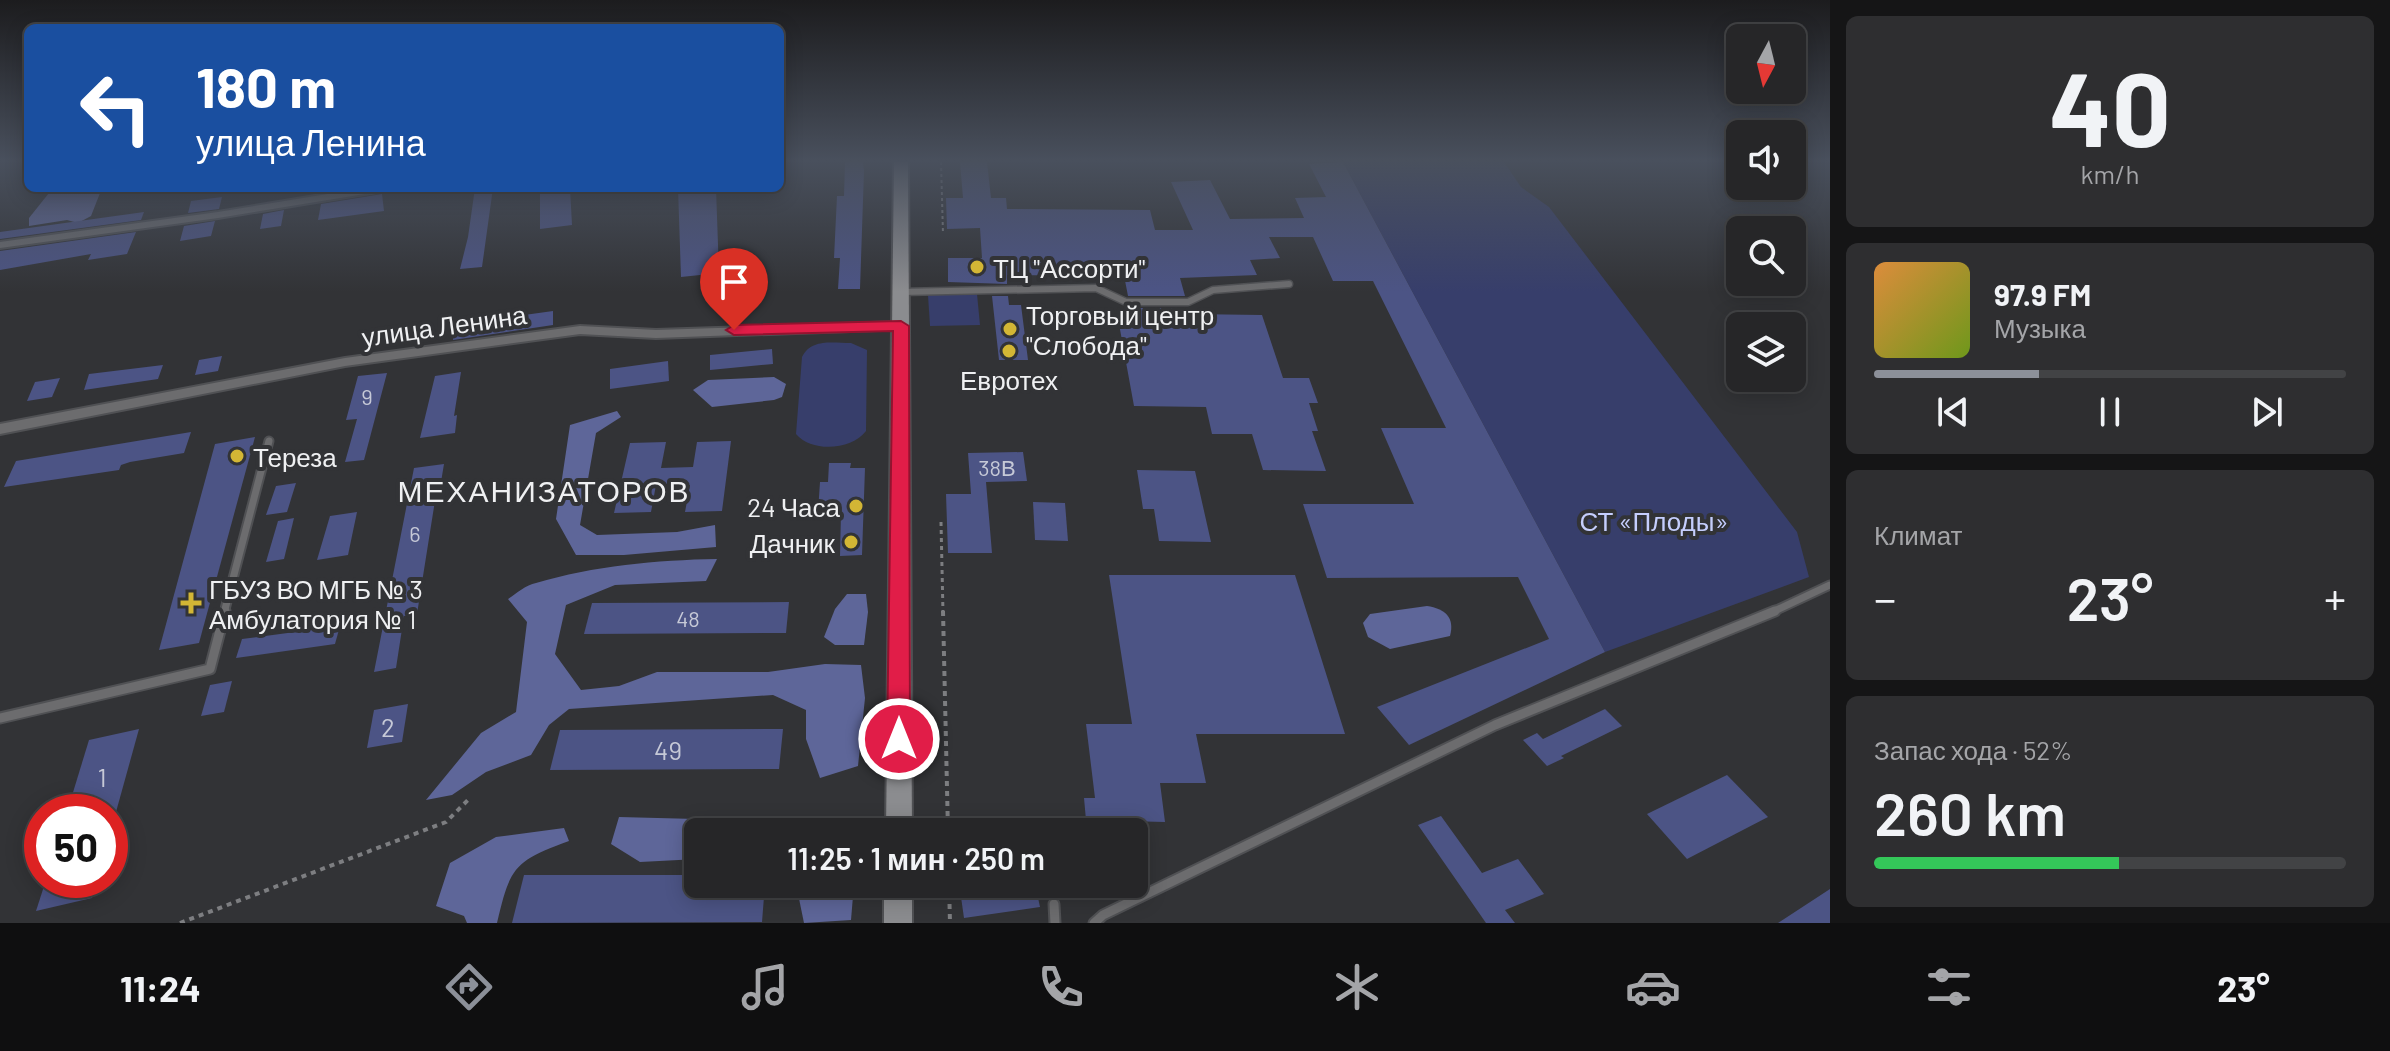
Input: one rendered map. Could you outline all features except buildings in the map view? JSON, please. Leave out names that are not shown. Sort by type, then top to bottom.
[{"type":"main road","points":[[899,818],[901,205]]},
{"type":"main road","points":[[898,898],[898,923]]},
{"type":"street","points":[[0,245],[279,205]]},
{"type":"street","name":"улица Ленина","points":[[0,429],[345,362],[580,330],[656,334],[901,326]]},
{"type":"lane","points":[[901,292],[1096,288],[1126,302],[1188,302],[1213,290],[1289,284]]},
{"type":"lane","points":[[0,718],[210,669],[269,441]]},
{"type":"lane","points":[[1094,923],[1103,915],[1495,725],[1795,603],[1830,585]]},
{"type":"lane","points":[[1054,904],[1055,923]]},
{"type":"path","points":[[942,205],[943,234]]},
{"type":"path","points":[[941,522],[948,818]]},
{"type":"path","points":[[180,923],[446,822],[468,800]]},
{"type":"path","points":[[949,898],[950,923]]},
{"type":"green space","name":"СТ «Плоды»","points":[[1366,205],[1549,207],[1797,532],[1809,577],[1605,652]]},
{"type":"green space","points":[[977,294],[980,325],[930,326],[928,295]]},
{"type":"green space","points":[[851,343],[867,350],[866,431],[842,445],[812,444],[796,434],[802,357],[817,344]]},
{"type":"shaded area","points":[[39,205],[95,205],[91,216],[78,223],[67,220],[29,226],[29,218]]},
{"type":"shaded area","points":[[774,377],[786,384],[782,397],[774,400],[712,407],[693,390],[708,380]]},
{"type":"shaded area","points":[[617,411],[621,417],[596,433],[580,525],[597,535],[677,532],[715,525],[716,547],[624,555],[576,555],[556,519],[570,425]]},
{"type":"shaded area","points":[[717,559],[706,581],[615,585],[566,605],[555,654],[581,690],[619,686],[657,672],[768,672],[825,664],[861,665],[865,698],[858,766],[820,778],[806,739],[806,710],[773,695],[569,709],[549,725],[531,755],[486,772],[452,795],[426,800],[481,733],[516,712],[527,622],[508,599],[532,584],[580,572],[648,563]]},
{"type":"shaded area","points":[[847,594],[866,594],[868,612],[864,645],[835,645],[824,637],[835,609]]},
{"type":"shaded area","points":[[1427,606],[1447,615],[1451,624],[1450,636],[1390,649],[1368,637],[1363,623],[1370,614]]},
{"type":"shaded area","points":[[619,817],[684,819],[684,860],[640,862],[611,844]]},
{"type":"shaded area","points":[[564,828],[569,841],[536,854],[517,868],[506,889],[497,923],[467,923],[464,916],[436,906],[450,863],[496,837]]},
{"type":"shaded area","points":[[799,898],[853,898],[851,920],[804,923]]},
{"type":"place","name":"ТЦ \"Ассорти\"","points":[[977,267]]},
{"type":"place","name":"Торговый центр \"Слобода\"","points":[[1010,329]]},
{"type":"place","name":"Евротех","points":[[1009,351]]},
{"type":"place","name":"Тереза","points":[[237,456]]},
{"type":"place","name":"24 Часа","points":[[856,506]]},
{"type":"place","name":"Дачник","points":[[851,542]]},
{"type":"place","name":"ГБУЗ ВО МГБ № 3 Амбулатория № 1","points":[[191,603]]},
{"type":"district","name":"МЕХАНИЗАТОРОВ","points":[[544,490]]},
{"type":"route","points":[[734,330],[901,326],[899,739]]}]
